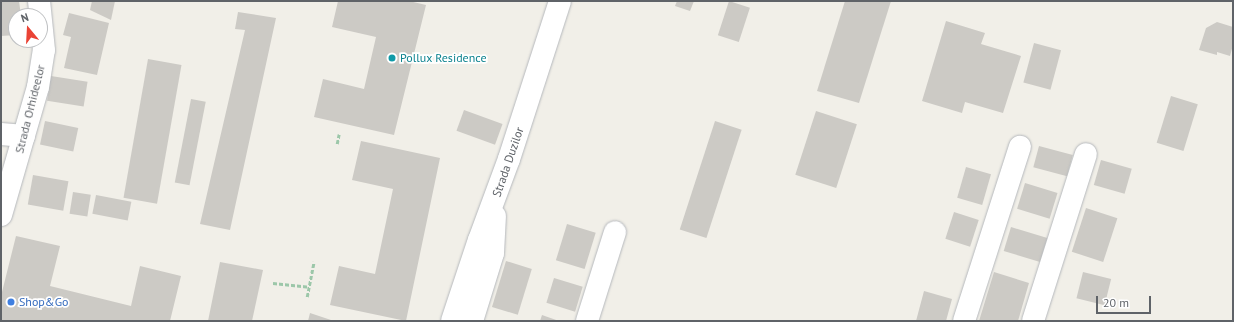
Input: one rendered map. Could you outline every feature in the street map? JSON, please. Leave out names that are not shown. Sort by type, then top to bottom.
[{"type":"street","name":"Strada Orhideelor","points":[[1,215],[38,87],[42,65],[43,38],[39,1]]},
{"type":"street","name":"Strada Duzilor","points":[[452,321],[479,240],[497,195],[560,1]]},
{"type":"street","points":[[1,134],[24,136]]},
{"type":"street","points":[[964,321],[1020,148]]},
{"type":"street","points":[[1033,321],[1086,154]]},
{"type":"street","points":[[472,321],[493,253],[497,195]]},
{"type":"street","points":[[587,321],[615,232]]},
{"type":"path","points":[[337,144],[339,134]]},
{"type":"path","points":[[308,297],[314,262]]},
{"type":"path","points":[[273,283],[309,287]]},
{"type":"building","points":[[1,1],[19,1],[20,8],[8,8],[8,36],[1,36]]},
{"type":"building","points":[[92,1],[115,1],[111,20],[90,10]]},
{"type":"building","name":"Pollux Residence","points":[[338,1],[409,1],[426,5],[394,135],[314,117],[323,79],[364,89],[376,37],[332,27]]},
{"type":"building","points":[[677,1],[694,1],[690,11],[675,6]]},
{"type":"building","points":[[729,1],[750,8],[739,42],[718,35]]},
{"type":"building","points":[[845,1],[891,1],[859,103],[817,91]]},
{"type":"building","points":[[238,12],[276,18],[230,230],[200,224],[245,30],[235,29]]},
{"type":"building","points":[[69,13],[109,23],[97,75],[64,68],[71,37],[63,35]]},
{"type":"building","points":[[946,21],[985,33],[981,44],[1021,56],[1003,113],[965,102],[962,113],[922,101]]},
{"type":"building","points":[[1217,22],[1233,27],[1233,45],[1230,56],[1217,52],[1217,55],[1199,50],[1206,28]]},
{"type":"building","points":[[1034,43],[1061,50],[1050,90],[1023,83]]},
{"type":"building","points":[[148,59],[181,65],[157,204],[124,198]]},
{"type":"building","points":[[51,76],[88,82],[84,106],[47,101]]},
{"type":"building","points":[[1171,96],[1198,104],[1183,151],[1157,143]]},
{"type":"building","points":[[191,99],[206,102],[190,185],[175,182]]},
{"type":"building","points":[[464,110],[503,124],[495,145],[456,131]]},
{"type":"building","points":[[816,111],[857,124],[836,188],[795,175]]},
{"type":"building","points":[[45,121],[78,128],[73,152],[40,144]]},
{"type":"building","points":[[715,121],[742,130],[706,238],[680,229]]},
{"type":"building","points":[[361,141],[440,158],[406,321],[330,305],[339,266],[375,274],[393,189],[352,180]]},
{"type":"building","points":[[1039,146],[1073,155],[1067,176],[1033,167]]},
{"type":"building","points":[[1101,160],[1132,169],[1125,194],[1094,185]]},
{"type":"building","points":[[966,167],[991,174],[982,205],[957,198]]},
{"type":"building","points":[[33,175],[68,181],[63,211],[28,205]]},
{"type":"building","points":[[1025,183],[1058,193],[1050,219],[1017,209]]},
{"type":"building","points":[[73,192],[91,195],[87,217],[70,214]]},
{"type":"building","points":[[96,195],[131,202],[128,221],[92,214]]},
{"type":"building","points":[[1086,208],[1117,218],[1103,262],[1072,252]]},
{"type":"building","points":[[954,212],[979,220],[970,247],[945,239]]},
{"type":"building","points":[[567,224],[596,233],[585,269],[556,260]]},
{"type":"building","points":[[1011,227],[1047,238],[1040,262],[1004,251]]},
{"type":"building","points":[[16,236],[60,246],[50,286],[131,306],[140,266],[181,276],[170,321],[1,321],[1,296]]},
{"type":"building","points":[[506,261],[532,269],[518,315],[492,307]]},
{"type":"building","points":[[220,262],[263,270],[252,321],[208,321]]},
{"type":"building","points":[[994,272],[1029,283],[1018,321],[979,321]]},
{"type":"building","points":[[1083,272],[1111,279],[1105,305],[1076,298]]},
{"type":"building","points":[[554,278],[583,287],[575,312],[546,303]]},
{"type":"building","points":[[924,291],[952,299],[946,321],[916,321]]},
{"type":"building","points":[[310,313],[334,321],[308,321]]},
{"type":"building","points":[[542,315],[559,321],[540,321]]},
{"type":"place","name":"Pollux Residence","points":[[392,58]]},
{"type":"place","name":"Shop&Go","points":[[11,302]]}]
